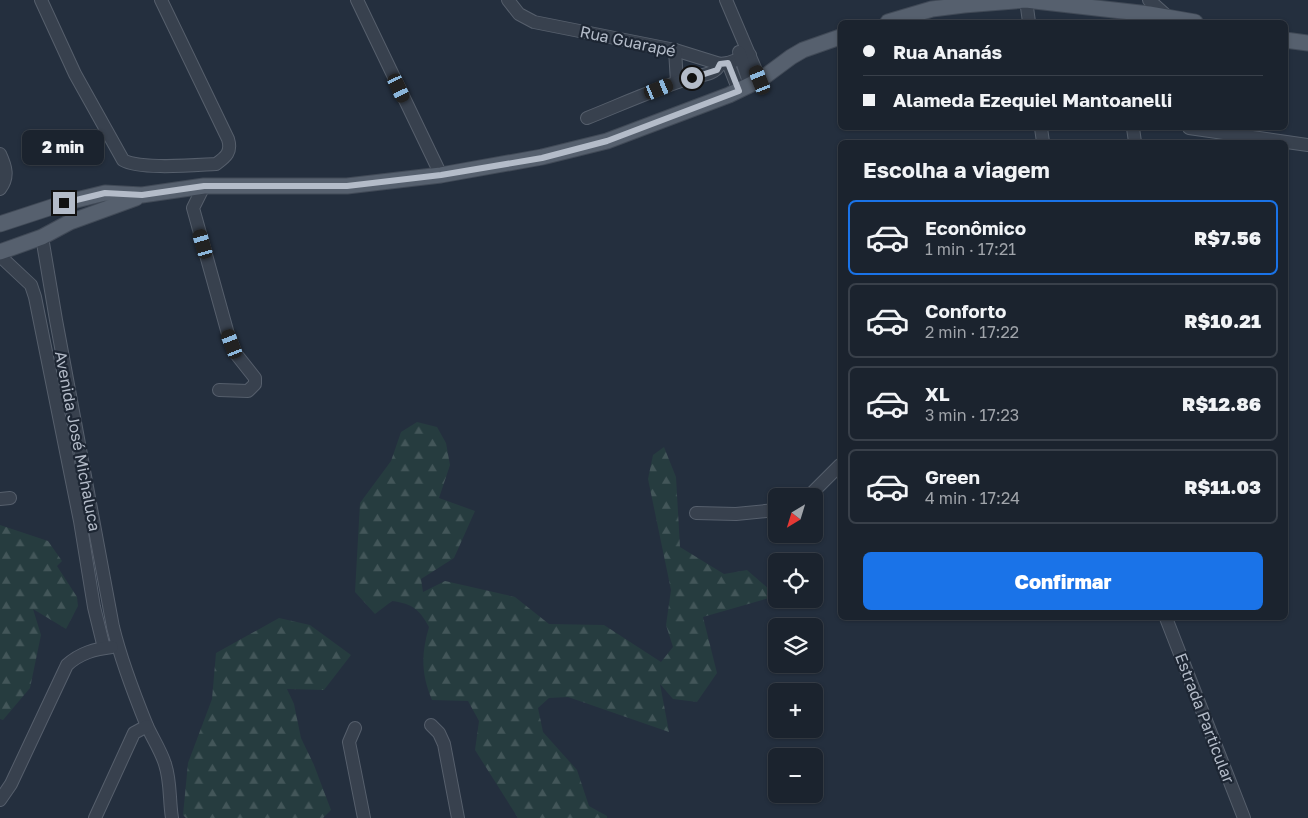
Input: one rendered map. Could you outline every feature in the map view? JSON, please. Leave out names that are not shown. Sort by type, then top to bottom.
[{"type":"main road","points":[[894,20],[936,5],[1026,0],[1184,20]]},
{"type":"main road","points":[[791,57],[801,37],[825,42]]},
{"type":"main road","points":[[0,224],[64,203],[105,193],[142,195],[204,186],[347,186],[441,175],[542,158],[607,141],[750,86],[791,57],[838,38]]},
{"type":"main road","points":[[1288,40],[1308,43]]},
{"type":"main road","points":[[0,252],[42,236],[70,222],[142,195]]},
{"type":"main road","points":[[64,203],[70,222]]},
{"type":"street","points":[[42,0],[75,74],[123,160],[140,165],[216,164],[229,152],[228,140],[161,0]]},
{"type":"street","points":[[358,0],[441,175]]},
{"type":"street","name":"Rua Guarapé","points":[[508,0],[519,14],[534,22],[675,50],[724,64]]},
{"type":"street","points":[[1026,0],[1029,20]]},
{"type":"street","points":[[1149,0],[1168,17]]},
{"type":"street","points":[[728,2],[741,33],[750,86]]},
{"type":"street","points":[[675,50],[677,82]]},
{"type":"street","points":[[587,118],[677,82],[717,70],[724,64],[745,57]]},
{"type":"street","points":[[724,64],[750,86]]},
{"type":"street","points":[[1209,130],[1270,136],[1287,140]]},
{"type":"street","points":[[1288,140],[1308,145]]},
{"type":"street","points":[[0,154],[7,173],[0,189]]},
{"type":"street","points":[[204,186],[193,206],[198,226],[228,334],[236,354],[255,378],[255,384],[248,390],[219,390]]},
{"type":"street","name":"Avenida José Michaluca","points":[[42,236],[117,646],[148,726],[165,762],[169,776],[169,802],[172,818]]},
{"type":"street","name":"Avenida José Michaluca","points":[[0,256],[31,285],[35,298],[80,521],[94,607],[104,648]]},
{"type":"street","points":[[817,488],[838,466]]},
{"type":"street","points":[[696,513],[736,514],[768,511]]},
{"type":"street","name":"Estrada Particular","points":[[1167,620],[1244,818]]},
{"type":"street","points":[[0,800],[11,784],[67,664],[76,656],[117,646]]},
{"type":"street","points":[[431,725],[439,733],[444,744],[458,818]]},
{"type":"street","points":[[95,818],[134,733],[148,726]]},
{"type":"street","points":[[355,728],[349,742],[364,818]]},
{"type":"green space","points":[[417,422],[437,427],[446,443],[450,465],[439,498],[475,511],[454,558],[421,579],[423,592],[445,581],[515,597],[549,624],[604,625],[661,662],[673,647],[666,625],[671,590],[648,479],[653,455],[664,447],[676,477],[680,547],[724,574],[747,570],[768,588],[768,598],[703,617],[717,673],[697,702],[673,699],[660,684],[669,732],[568,697],[549,698],[538,708],[543,732],[577,770],[589,806],[607,816],[607,818],[518,818],[475,750],[479,721],[468,701],[432,700],[428,691],[423,664],[429,627],[422,616],[415,608],[392,601],[375,614],[355,592],[360,503],[391,461],[401,432]]},
{"type":"green space","points":[[0,525],[48,541],[62,561],[57,566],[77,597],[78,606],[66,629],[33,609],[41,635],[30,688],[3,720],[0,719]]},
{"type":"green space","points":[[279,618],[310,625],[351,655],[324,690],[287,689],[294,704],[301,738],[314,765],[331,810],[323,818],[186,818],[183,815],[188,763],[212,699],[216,653]]},
{"type":"route","points":[[64,203],[105,193],[142,195],[204,186],[347,186],[441,175],[542,158],[607,141],[739,91],[728,63],[720,64],[717,70],[710,73],[692,78]]}]
